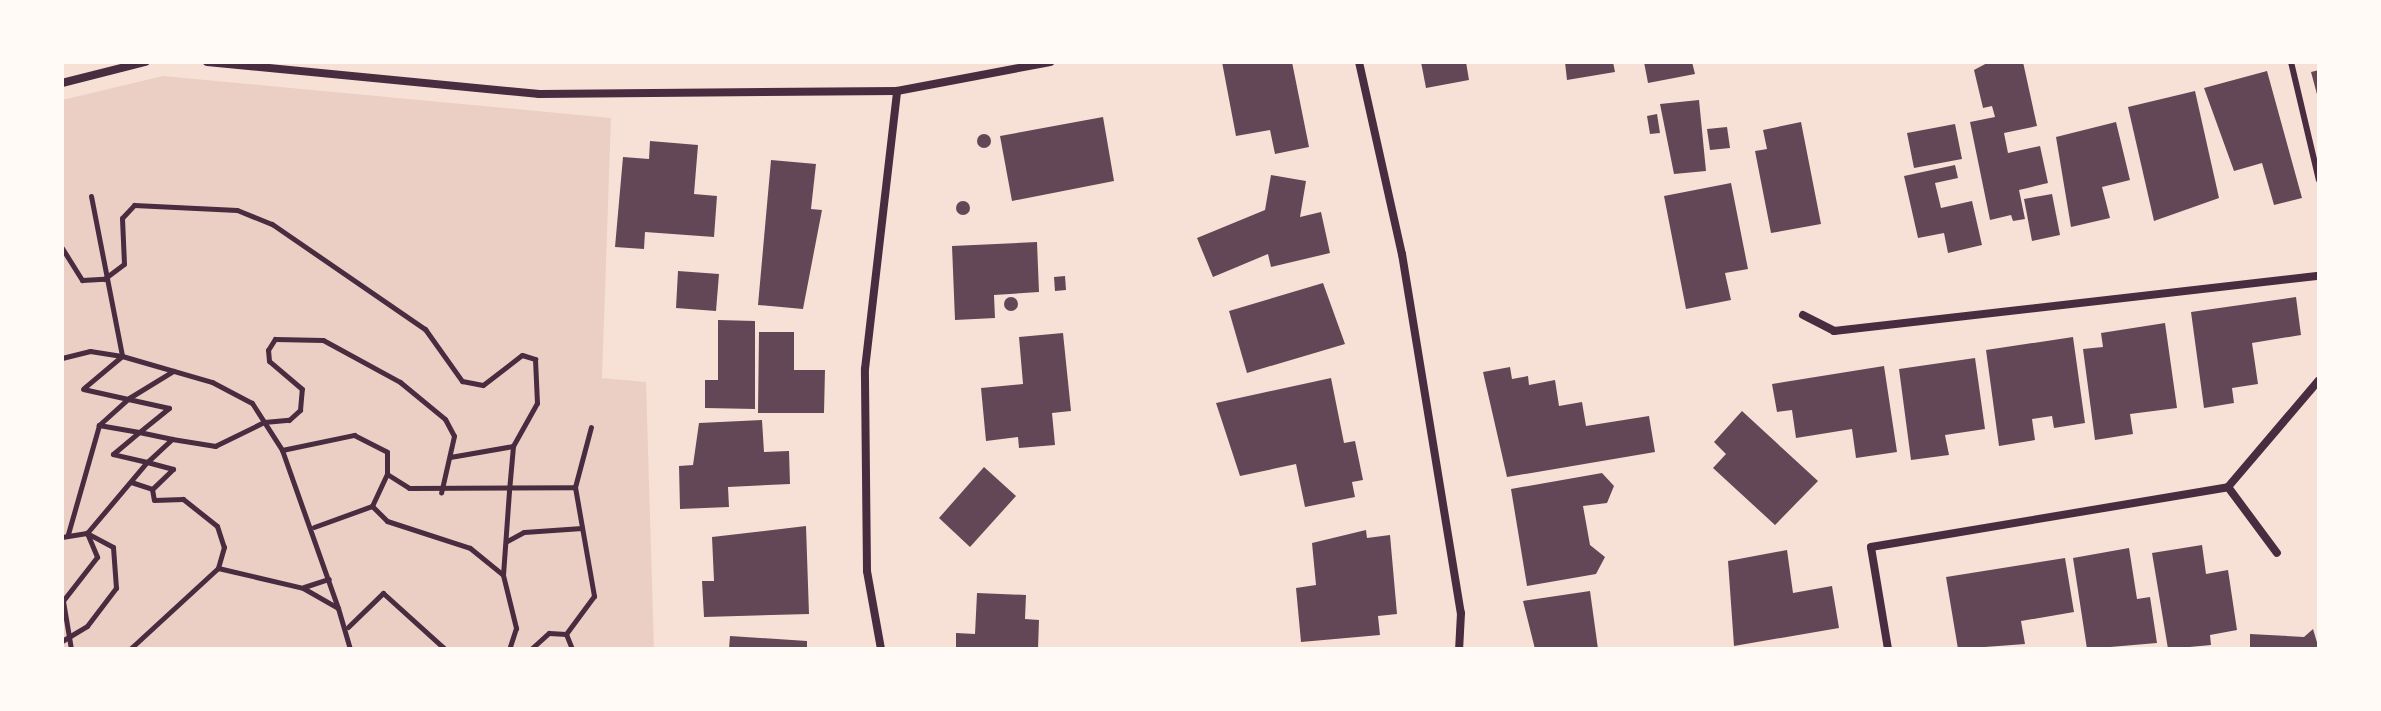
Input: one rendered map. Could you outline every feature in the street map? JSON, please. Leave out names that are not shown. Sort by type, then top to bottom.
[{"type":"street","points":[[62,83],[145,62]]},
{"type":"street","points":[[207,62],[539,94],[897,91],[1050,62]]},
{"type":"street","points":[[1359,62],[1402,254],[1461,613],[1459,649]]},
{"type":"street","points":[[881,649],[867,571],[865,369],[897,91]]},
{"type":"street","points":[[1803,315],[1834,331],[2319,276]]},
{"type":"street","points":[[1888,649],[1871,547],[2228,487],[2319,380]]},
{"type":"street","points":[[2228,487],[2277,553]]},
{"type":"lane","points":[[2291,62],[2319,180]]},
{"type":"path","points":[[91,196],[104,279],[122,356]]},
{"type":"path","points":[[62,248],[82,280],[104,279],[124,264],[122,218],[134,205],[237,210],[272,224],[425,329],[462,381],[483,385],[522,355],[535,359],[537,403],[513,446],[503,575],[516,628],[509,649]]},
{"type":"path","points":[[99,425],[215,446],[264,422],[289,420],[300,410],[302,389],[269,361],[275,339],[323,340],[400,382],[445,419],[454,436],[441,493]]},
{"type":"path","points":[[62,358],[90,351],[122,356],[173,371],[252,403],[282,450],[314,527],[338,608],[348,627],[350,649]]},
{"type":"path","points":[[122,356],[83,389],[169,408],[113,454],[173,469],[152,489]]},
{"type":"path","points":[[62,641],[69,639],[107,606],[118,576],[113,547],[87,533],[65,535],[99,425],[128,399],[173,371]]},
{"type":"path","points":[[566,634],[594,596],[575,487],[591,427]]},
{"type":"path","points":[[282,450],[354,435],[387,452],[387,474],[372,506],[314,527]]},
{"type":"path","points":[[87,533],[147,462],[172,439]]},
{"type":"path","points":[[450,457],[513,446]]},
{"type":"path","points":[[387,474],[398,484],[441,493],[575,487]]},
{"type":"path","points":[[131,482],[152,489]]},
{"type":"path","points":[[130,649],[218,568],[224,547],[217,526],[183,499],[154,500],[152,489]]},
{"type":"path","points":[[372,506],[387,521],[470,548],[503,575]]},
{"type":"path","points":[[506,542],[524,532],[582,528]]},
{"type":"path","points":[[71,649],[63,602],[97,557],[87,533]]},
{"type":"path","points":[[218,568],[303,588],[338,608]]},
{"type":"path","points":[[303,588],[329,579]]},
{"type":"path","points":[[348,627],[383,593],[445,649]]},
{"type":"path","points":[[531,649],[549,633],[566,634]]},
{"type":"path","points":[[566,634],[572,649]]},
{"type":"shaded area","points":[[163,76],[611,118],[602,378],[646,382],[654,649],[62,649],[62,100]]},
{"type":"building","points":[[1222,62],[1292,62],[1309,147],[1275,154],[1270,130],[1236,136]]},
{"type":"building","points":[[1421,62],[1466,62],[1469,80],[1426,88]]},
{"type":"building","points":[[1565,62],[1613,62],[1615,72],[1567,80]]},
{"type":"building","points":[[1644,62],[1692,62],[1695,74],[1648,83]]},
{"type":"building","points":[[1989,62],[2023,62],[2037,126],[2004,133],[2008,153],[2040,146],[2048,183],[2019,190],[2025,219],[2013,221],[2011,215],[1990,220],[1970,122],[1995,117],[1992,106],[1983,108],[1974,70]]},
{"type":"building","points":[[2319,70],[2319,98],[2318,98],[2311,72]]},
{"type":"building","points":[[2267,71],[2302,198],[2274,205],[2262,163],[2234,171],[2204,88]]},
{"type":"building","points":[[2195,91],[2219,198],[2154,221],[2128,107]]},
{"type":"building","points":[[1699,100],[1706,171],[1674,174],[1660,104]]},
{"type":"building","points":[[1657,114],[1660,133],[1650,134],[1647,116]]},
{"type":"building","points":[[1103,117],[1114,181],[1012,201],[1000,136]]},
{"type":"building","points":[[1801,122],[1821,224],[1771,233],[1755,151],[1767,149],[1763,130]]},
{"type":"building","points":[[2116,122],[2130,180],[2102,187],[2110,218],[2071,227],[2056,137]]},
{"type":"building","points":[[1955,124],[1962,159],[1914,168],[1907,133]]},
{"type":"building","points":[[1727,127],[1730,148],[1710,150],[1707,129]]},
{"type":"building","points":[[984,134],[991,141],[984,148],[977,141]]},
{"type":"building","points":[[650,141],[698,145],[694,194],[717,196],[714,237],[645,232],[644,249],[615,247],[623,157],[649,159]]},
{"type":"building","points":[[771,160],[816,164],[811,209],[822,210],[803,309],[758,305]]},
{"type":"building","points":[[1955,165],[1958,178],[1935,183],[1941,208],[1972,201],[1982,245],[1948,253],[1944,233],[1918,238],[1904,176]]},
{"type":"building","points":[[1271,175],[1306,181],[1300,217],[1321,212],[1330,253],[1271,267],[1268,254],[1213,277],[1197,238],[1265,210]]},
{"type":"building","points":[[1731,183],[1748,269],[1725,273],[1731,300],[1686,309],[1664,196]]},
{"type":"building","points":[[2052,194],[2060,235],[2032,241],[2024,199]]},
{"type":"building","points":[[963,201],[970,208],[963,215],[956,208]]},
{"type":"building","points":[[1037,242],[1039,292],[994,295],[995,318],[955,320],[952,246]]},
{"type":"building","points":[[678,271],[719,274],[716,311],[676,308]]},
{"type":"building","points":[[1065,276],[1066,290],[1055,291],[1054,277]]},
{"type":"building","points":[[1323,283],[1345,344],[1247,373],[1229,311]]},
{"type":"building","points":[[1011,297],[1018,304],[1011,311],[1004,304]]},
{"type":"building","points":[[2296,297],[2301,335],[2252,343],[2258,384],[2232,388],[2234,403],[2204,408],[2191,312]]},
{"type":"building","points":[[718,320],[755,321],[755,409],[705,408],[705,380],[718,380]]},
{"type":"building","points":[[2165,323],[2177,408],[2130,414],[2133,434],[2095,440],[2083,349],[2103,347],[2101,333]]},
{"type":"building","points":[[759,332],[794,332],[794,370],[825,370],[824,413],[758,413]]},
{"type":"building","points":[[1063,333],[1071,411],[1052,413],[1055,445],[1019,448],[1018,437],[986,441],[981,388],[1023,384],[1019,337]]},
{"type":"building","points":[[2073,337],[2085,423],[2054,428],[2052,416],[2032,419],[2035,440],[1999,446],[1986,350]]},
{"type":"building","points":[[1975,358],[1985,429],[1945,435],[1949,455],[1911,460],[1899,369]]},
{"type":"building","points":[[1884,366],[1897,452],[1856,458],[1852,429],[1796,438],[1792,410],[1777,412],[1772,384]]},
{"type":"building","points":[[1510,367],[1512,379],[1528,376],[1529,385],[1555,380],[1559,406],[1582,402],[1586,426],[1649,416],[1655,452],[1507,477],[1483,372]]},
{"type":"building","points":[[1331,378],[1344,443],[1355,441],[1363,480],[1352,482],[1355,497],[1305,507],[1296,464],[1240,476],[1216,403]]},
{"type":"building","points":[[1742,411],[1818,481],[1775,525],[1713,468],[1726,454],[1714,442]]},
{"type":"building","points":[[762,420],[764,452],[789,451],[790,484],[728,487],[729,507],[680,509],[679,466],[693,465],[699,423]]},
{"type":"building","points":[[984,467],[1016,496],[970,547],[939,518]]},
{"type":"building","points":[[1602,473],[1614,486],[1607,503],[1583,506],[1590,545],[1605,557],[1596,574],[1527,586],[1511,489]]},
{"type":"building","points":[[806,526],[809,614],[704,617],[702,581],[714,581],[712,537]]},
{"type":"building","points":[[1366,530],[1367,538],[1390,535],[1397,614],[1378,616],[1380,635],[1301,642],[1296,588],[1316,585],[1312,543]]},
{"type":"building","points":[[2202,545],[2206,574],[2228,570],[2237,630],[2210,635],[2211,645],[2168,649],[2152,553]]},
{"type":"building","points":[[2129,548],[2137,599],[2150,597],[2157,643],[2087,649],[2073,558]]},
{"type":"building","points":[[1787,550],[1793,593],[1832,586],[1839,628],[1734,646],[1728,561]]},
{"type":"building","points":[[2065,558],[2074,612],[2021,621],[2025,644],[1958,649],[1946,577]]},
{"type":"building","points":[[1590,591],[1598,649],[1535,649],[1523,601]]},
{"type":"building","points":[[977,593],[1026,595],[1025,619],[1039,620],[1038,649],[956,649],[956,633],[975,634]]},
{"type":"building","points":[[2313,629],[2319,649],[2250,649],[2250,634],[2304,637]]},
{"type":"building","points":[[730,636],[807,641],[807,649],[729,649]]}]
